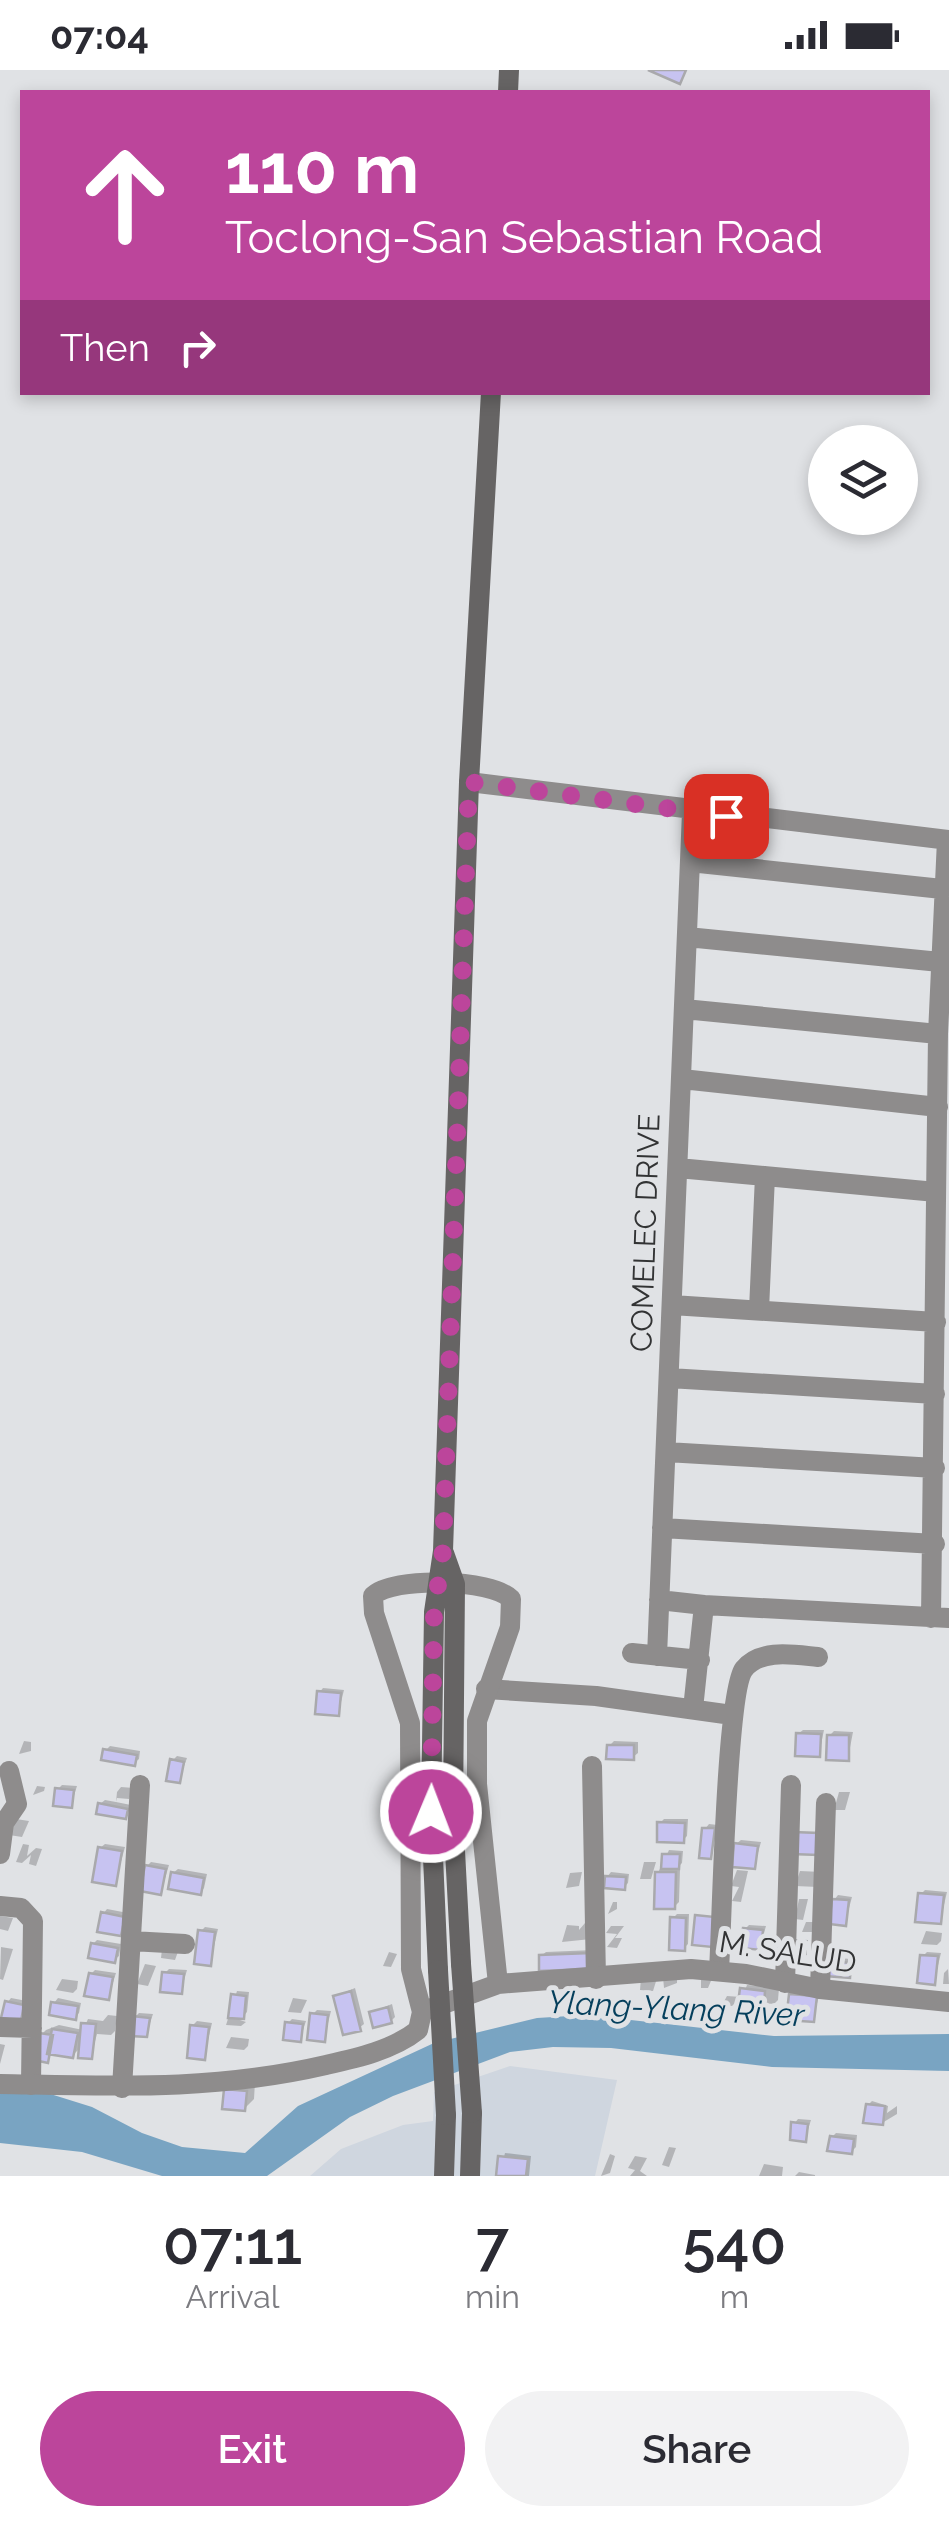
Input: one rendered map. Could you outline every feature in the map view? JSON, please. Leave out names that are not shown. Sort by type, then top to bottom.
[{"type":"main road","points":[[470,2176],[472,2113],[453,1813],[443,1551],[469,782],[491,395]]},
{"type":"main road","points":[[444,2176],[446,2115],[431,1812],[445,1584]]},
{"type":"street","points":[[469,782],[948,840],[942,889],[936,1192],[935,1544],[940,1618],[659,1600]]},
{"type":"street","name":"COMELEC DRIVE","points":[[657,1656],[692,812]]},
{"type":"street","points":[[690,862],[942,889]]},
{"type":"street","points":[[687,937],[940,962]]},
{"type":"street","points":[[684,1009],[938,1034]]},
{"type":"street","points":[[682,1079],[938,1107]]},
{"type":"street","points":[[678,1168],[936,1192]]},
{"type":"street","points":[[759,1310],[765,1176]]},
{"type":"street","points":[[672,1304],[936,1322]]},
{"type":"street","points":[[669,1378],[936,1394]]},
{"type":"street","points":[[666,1452],[935,1468]]},
{"type":"street","points":[[662,1528],[935,1544]]},
{"type":"street","points":[[0,2084],[186,2088],[270,2078],[354,2058],[408,2038],[418,2030],[422,2012],[410,1969],[410,1723],[373,1596],[382,1588],[445,1584],[496,1588],[511,1600],[510,1627],[477,1721],[477,1784],[498,1984]]},
{"type":"street","points":[[693,1710],[704,1605]]},
{"type":"street","points":[[632,1653],[700,1660]]},
{"type":"street","points":[[720,1970],[732,1715],[742,1672],[751,1662],[777,1654],[818,1657]]},
{"type":"street","points":[[486,1689],[530,1689],[732,1715]]},
{"type":"street","points":[[592,1766],[596,1979]]},
{"type":"street","points":[[0,1854],[4,1824],[17,1804],[9,1772]]},
{"type":"street","points":[[122,2088],[140,1785]]},
{"type":"street","points":[[786,1983],[791,1785]]},
{"type":"street","points":[[820,1989],[826,1802]]},
{"type":"street","points":[[0,1906],[21,1908],[32,1918],[32,2085]]},
{"type":"street","points":[[131,1940],[185,1944]]},
{"type":"street","name":"M. SALUD","points":[[422,2012],[498,1984],[720,1970],[820,1989],[949,2002]]},
{"type":"street","points":[[0,2028],[32,2028]]},
{"type":"shaded area","points":[[510,2066],[617,2080],[595,2176],[310,2176],[341,2149],[403,2125],[433,2121],[434,2092]]},
{"type":"water","points":[[586,2015],[774,2036],[949,2034],[949,2071],[772,2067],[611,2048],[553,2047],[510,2052],[393,2096],[350,2117],[267,2176],[162,2176],[82,2152],[0,2143],[0,2094],[44,2092],[92,2107],[142,2133],[182,2147],[245,2153],[298,2106],[434,2043],[537,2018]]},
{"type":"building","points":[[648,70],[686,70],[680,84]]},
{"type":"building","points":[[317,1691],[341,1693],[339,1716],[315,1714]]},
{"type":"building","points":[[796,1733],[821,1734],[820,1757],[795,1756]]},
{"type":"building","points":[[827,1735],[849,1735],[849,1761],[826,1760]]},
{"type":"building","points":[[607,1745],[634,1745],[634,1760],[606,1759]]},
{"type":"building","points":[[103,1749],[137,1755],[135,1766],[101,1760]]},
{"type":"building","points":[[170,1759],[184,1762],[180,1783],[166,1781]]},
{"type":"building","points":[[55,1788],[74,1790],[72,1808],[53,1806]]},
{"type":"building","points":[[98,1803],[128,1809],[126,1819],[96,1814]]},
{"type":"building","points":[[657,1822],[685,1823],[684,1843],[657,1842]]},
{"type":"building","points":[[702,1828],[715,1828],[711,1859],[699,1858]]},
{"type":"building","points":[[793,1832],[819,1833],[818,1855],[792,1854]]},
{"type":"building","points":[[734,1843],[758,1846],[755,1869],[732,1867]]},
{"type":"building","points":[[98,1847],[122,1851],[116,1886],[92,1882]]},
{"type":"building","points":[[662,1854],[680,1854],[679,1869],[661,1869]]},
{"type":"building","points":[[145,1865],[166,1869],[161,1895],[140,1891]]},
{"type":"building","points":[[171,1872],[204,1878],[201,1895],[168,1889]]},
{"type":"building","points":[[655,1872],[676,1872],[675,1909],[654,1909]]},
{"type":"building","points":[[605,1876],[626,1877],[625,1890],[604,1888]]},
{"type":"building","points":[[918,1893],[944,1895],[941,1924],[915,1922]]},
{"type":"building","points":[[832,1899],[849,1900],[846,1926],[829,1924]]},
{"type":"building","points":[[101,1912],[125,1917],[121,1936],[97,1932]]},
{"type":"building","points":[[695,1915],[715,1917],[712,1947],[692,1945]]},
{"type":"building","points":[[670,1917],[686,1918],[685,1951],[669,1950]]},
{"type":"building","points":[[743,1928],[763,1930],[761,1950],[741,1948]]},
{"type":"building","points":[[198,1930],[215,1932],[211,1966],[194,1964]]},
{"type":"building","points":[[91,1943],[118,1948],[115,1963],[88,1958]]},
{"type":"building","points":[[591,1953],[591,1969],[539,1971],[539,1955]]},
{"type":"building","points":[[920,1955],[938,1956],[935,1985],[917,1983]]},
{"type":"building","points":[[827,1961],[851,1963],[850,1978],[825,1976]]},
{"type":"building","points":[[162,1972],[184,1974],[182,1994],[160,1992]]},
{"type":"building","points":[[89,1973],[113,1977],[109,2000],[84,1996]]},
{"type":"building","points":[[740,1988],[765,1991],[764,2006],[738,2003]]},
{"type":"building","points":[[351,1991],[361,2031],[343,2035],[333,1996]]},
{"type":"building","points":[[231,1994],[246,1996],[244,2019],[228,2018]]},
{"type":"building","points":[[789,1994],[817,1996],[814,2022],[786,2020]]},
{"type":"building","points":[[5,2001],[24,2005],[21,2021],[1,2018]]},
{"type":"building","points":[[51,2002],[78,2006],[76,2020],[49,2015]]},
{"type":"building","points":[[388,2007],[392,2023],[373,2028],[369,2012]]},
{"type":"building","points":[[310,2013],[328,2015],[325,2042],[307,2040]]},
{"type":"building","points":[[132,2016],[150,2018],[147,2037],[130,2036]]},
{"type":"building","points":[[285,2022],[303,2024],[301,2042],[283,2040]]},
{"type":"building","points":[[81,2023],[96,2024],[92,2059],[78,2058]]},
{"type":"building","points":[[190,2025],[209,2027],[205,2060],[187,2058]]},
{"type":"building","points":[[52,2029],[78,2033],[73,2058],[47,2054]]},
{"type":"building","points":[[39,2033],[53,2035],[48,2063],[34,2060]]},
{"type":"building","points":[[224,2089],[247,2091],[245,2111],[222,2109]]},
{"type":"building","points":[[866,2104],[885,2106],[883,2125],[863,2123]]},
{"type":"building","points":[[791,2122],[808,2124],[806,2142],[790,2140]]},
{"type":"building","points":[[830,2136],[854,2139],[852,2154],[827,2151]]},
{"type":"building","points":[[498,2156],[528,2159],[526,2176],[496,2176]]},
{"type":"route","points":[[431,1812],[434,1612],[443,1551],[469,782],[726,816]]},
{"type":"water label","name":"Ylang-Ylang River","points":[[676,2008]]}]
